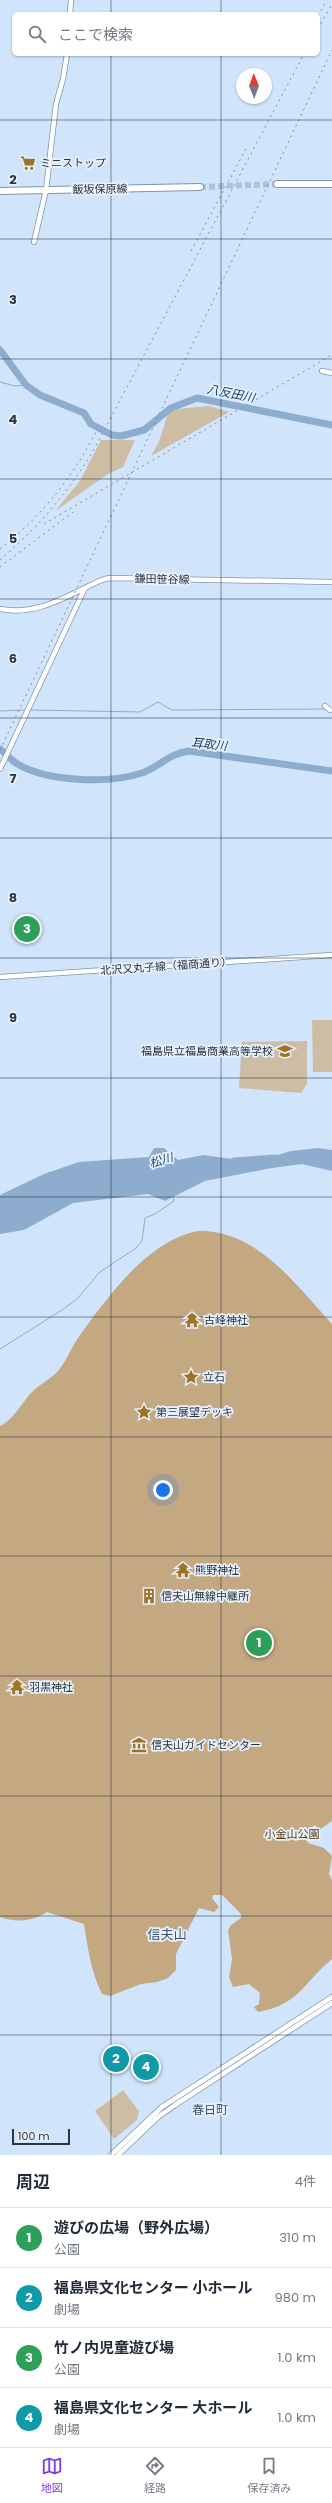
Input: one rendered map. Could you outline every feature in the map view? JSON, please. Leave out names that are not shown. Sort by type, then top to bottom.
[{"type":"main road","points":[[277,184],[332,184]]},
{"type":"main road","name":"飯坂保原線","points":[[0,191],[200,187]]},
{"type":"street","points":[[70,12],[71,0]]},
{"type":"street","points":[[34,242],[46,190],[56,104],[63,79],[67,56]]},
{"type":"street","points":[[322,371],[332,372]]},
{"type":"street","name":"鎌田笹谷線","points":[[0,609],[21,611],[38,609],[103,579],[332,582]]},
{"type":"street","points":[[0,769],[85,588]]},
{"type":"street","points":[[325,706],[330,710]]},
{"type":"street","name":"北沢又丸子線（福商通り）","points":[[0,977],[332,955]]},
{"type":"street","points":[[111,2155],[162,2107],[332,1997]]},
{"type":"street","points":[[118,2155],[174,2105],[332,2003]]},
{"type":"shaded area","points":[[209,406],[229,412],[151,456],[159,442],[168,413],[178,409]]},
{"type":"shaded area","points":[[101,440],[135,440],[123,467],[108,474],[55,511],[80,481]]},
{"type":"shaded area","points":[[312,1020],[332,1020],[332,1072],[313,1072]]},
{"type":"shaded area","points":[[307,1041],[307,1084],[301,1093],[239,1088],[242,1042]]},
{"type":"shaded area","points":[[123,2090],[139,2111],[137,2120],[114,2139],[95,2111]]},
{"type":"green space","name":"小金山公園","points":[[199,1231],[220,1233],[239,1240],[257,1250],[274,1262],[332,1324],[332,1821],[319,1830],[315,1825],[303,1834],[308,1843],[324,1848],[332,1856],[329,1874],[332,1880],[332,1959],[300,1992],[292,1998],[272,2009],[258,2012],[254,2007],[259,2004],[260,1993],[249,1984],[233,1987],[229,1977],[232,1959],[228,1930],[231,1925],[241,1918],[241,1914],[222,1895],[213,1895],[212,1898],[219,1907],[214,1912],[199,1908],[176,1954],[176,1970],[168,1978],[157,1982],[141,1984],[110,1996],[102,1994],[95,1977],[84,1924],[47,1912],[25,1920],[12,1920],[0,1917],[0,1426],[13,1416],[35,1390],[58,1371],[87,1325],[129,1274],[162,1246],[180,1236]]},
{"type":"water","points":[[154,1148],[164,1148],[178,1160],[203,1155],[254,1162],[291,1151],[318,1148],[332,1150],[332,1171],[302,1164],[272,1168],[205,1181],[165,1201],[148,1194],[73,1203],[24,1230],[0,1234],[0,1195],[44,1174],[79,1162],[149,1157]]},
{"type":"waterway","name":"八反田川","points":[[0,350],[26,385],[40,395],[84,413],[91,424],[112,435],[121,436],[144,430],[171,408],[197,398],[332,425]]},
{"type":"waterway","points":[[0,382],[15,386],[26,385]]},
{"type":"waterway","points":[[31,710],[140,712],[158,702],[172,710],[326,709]]},
{"type":"waterway","points":[[0,711],[25,710]]},
{"type":"waterway","name":"耳取川","points":[[0,749],[16,763],[29,769],[44,774],[78,779],[96,780],[128,777],[142,773],[176,754],[189,751],[332,771]]},
{"type":"waterway","name":"松川","points":[[234,1161],[275,1158]]},
{"type":"waterway","points":[[0,1349],[77,1299],[100,1272],[136,1248],[142,1241],[145,1218],[155,1214],[174,1201],[173,1196]]},
{"type":"tunnel","points":[[200,187],[277,184]]},
{"type":"railway","points":[[320,12],[327,0]]},
{"type":"railway","points":[[320,25],[332,4]]},
{"type":"railway","points":[[0,750],[332,50]]},
{"type":"railway","points":[[0,560],[39,523],[72,483],[92,453],[303,56]]},
{"type":"railway","points":[[191,251],[247,147]]},
{"type":"railway","points":[[44,524],[332,355]]},
{"type":"railway","points":[[0,549],[29,524],[54,496],[77,465],[96,432]]},
{"type":"railway","points":[[0,567],[73,512]]},
{"type":"place","name":"ミニストップ","points":[[28,163]]},
{"type":"place","name":"竹ノ内児童遊び場","points":[[27,929]]},
{"type":"place","name":"福島県立福島商業高等学校","points":[[285,1051]]},
{"type":"place","name":"古峰神社","points":[[192,1320]]},
{"type":"place","name":"立石","points":[[191,1377]]},
{"type":"place","name":"第三展望デッキ","points":[[144,1412]]},
{"type":"place","name":"熊野神社","points":[[183,1570]]},
{"type":"place","name":"信夫山無線中継所","points":[[149,1596]]},
{"type":"place","name":"遊びの広場（野外広場）","points":[[259,1643]]},
{"type":"place","name":"羽黒神社","points":[[17,1687]]},
{"type":"place","name":"信夫山ガイドセンター","points":[[139,1745]]},
{"type":"place","name":"福島県文化センター 小ホール","points":[[116,2059]]},
{"type":"place","name":"福島県文化センター 大ホール","points":[[146,2067]]},
{"type":"district","name":"信夫山","points":[[167,1934]]},
{"type":"district","name":"春日町","points":[[210,2109]]}]
